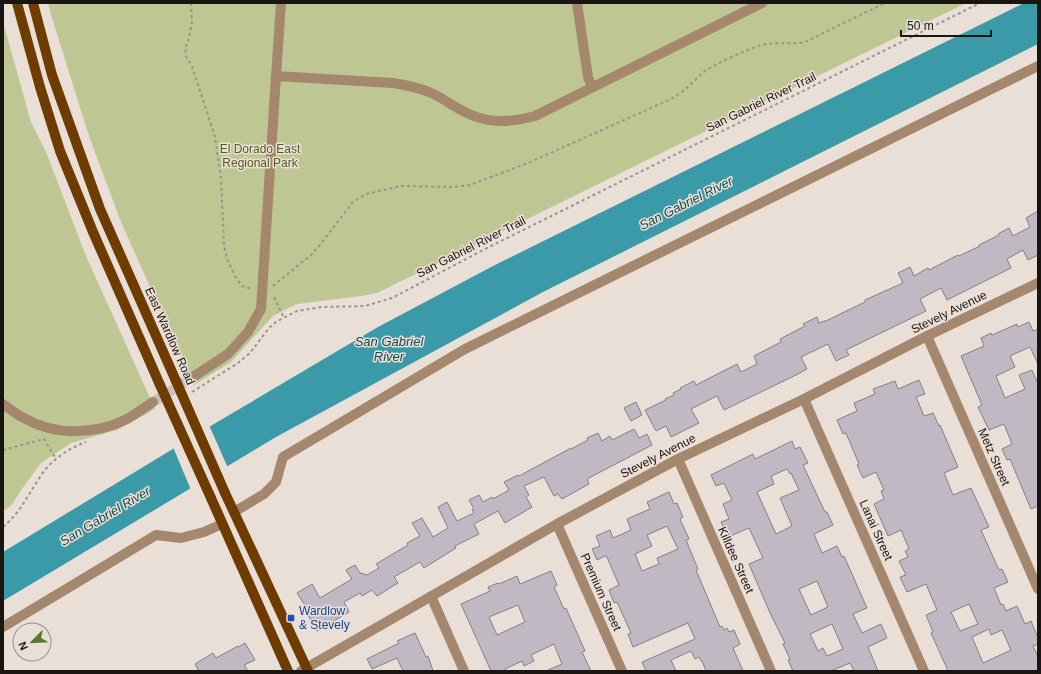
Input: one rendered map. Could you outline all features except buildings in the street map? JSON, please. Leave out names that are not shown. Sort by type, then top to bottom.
[{"type":"main road","points":[[17,3],[40,88],[60,151],[93,232],[160,385],[288,671]]},
{"type":"main road","name":"East Wardlow Road","points":[[33,3],[52,75],[100,210],[305,670]]},
{"type":"street","points":[[190,379],[228,354],[248,332],[261,309],[281,3]]},
{"type":"street","points":[[577,3],[588,77],[592,87]]},
{"type":"street","points":[[276,76],[393,83],[428,92],[479,118],[497,122],[518,120],[535,116],[762,3]]},
{"type":"street","points":[[234,512],[264,494],[276,482],[283,457],[465,349],[1038,66]]},
{"type":"street","name":"Stevely Avenue","points":[[305,670],[557,524],[678,459],[804,399],[927,336],[1038,284]]},
{"type":"street","name":"Metz Street","points":[[927,336],[1038,589]]},
{"type":"street","name":"Lanai Street","points":[[804,399],[924,671]]},
{"type":"street","points":[[3,404],[25,419],[46,428],[66,432],[92,430],[112,425],[128,419],[153,402]]},
{"type":"street","name":"Killdee Street","points":[[678,459],[771,671]]},
{"type":"street","points":[[3,627],[156,535],[181,538],[222,524]]},
{"type":"street","name":"Premium Street","points":[[557,524],[622,671]]},
{"type":"street","points":[[431,596],[464,671]]},
{"type":"path","points":[[191,3],[192,22],[186,47],[186,56],[192,66],[215,137],[219,166],[224,246],[227,259],[235,276],[242,286],[255,289]]},
{"type":"path","points":[[271,288],[311,256],[353,202],[366,194],[401,186],[453,187],[470,185],[528,162],[669,100],[684,91],[706,71],[759,46],[804,42],[885,3]]},
{"type":"path","name":"San Gabriel River Trail","points":[[187,395],[238,363],[250,353],[269,328],[284,318],[297,312],[313,308],[331,306],[364,306],[392,298],[494,245],[980,3]]},
{"type":"path","points":[[273,294],[274,300],[284,318]]},
{"type":"path","points":[[3,450],[44,439],[56,459]]},
{"type":"path","points":[[3,527],[19,511],[40,476],[56,459],[72,448],[90,441]]},
{"type":"green space","name":"El Dorado East Regional Park","points":[[48,3],[966,3],[377,293],[297,304],[273,316],[231,362],[194,385],[121,222],[89,136]]},
{"type":"green space","points":[[3,22],[31,122],[46,152],[86,256],[155,409],[117,430],[71,443],[41,463],[11,506],[3,511]]},
{"type":"water","name":"San Gabriel River","points":[[1024,3],[1038,3],[1038,44],[543,292],[276,437],[3,601],[3,552],[219,421],[378,327],[493,266]]},
{"type":"pier","points":[[209,425],[228,468],[191,490],[173,447]]},
{"type":"tunnel","points":[[153,402],[190,379]]},
{"type":"place","name":"Wardlow & Stevely","points":[[291,618]]}]
